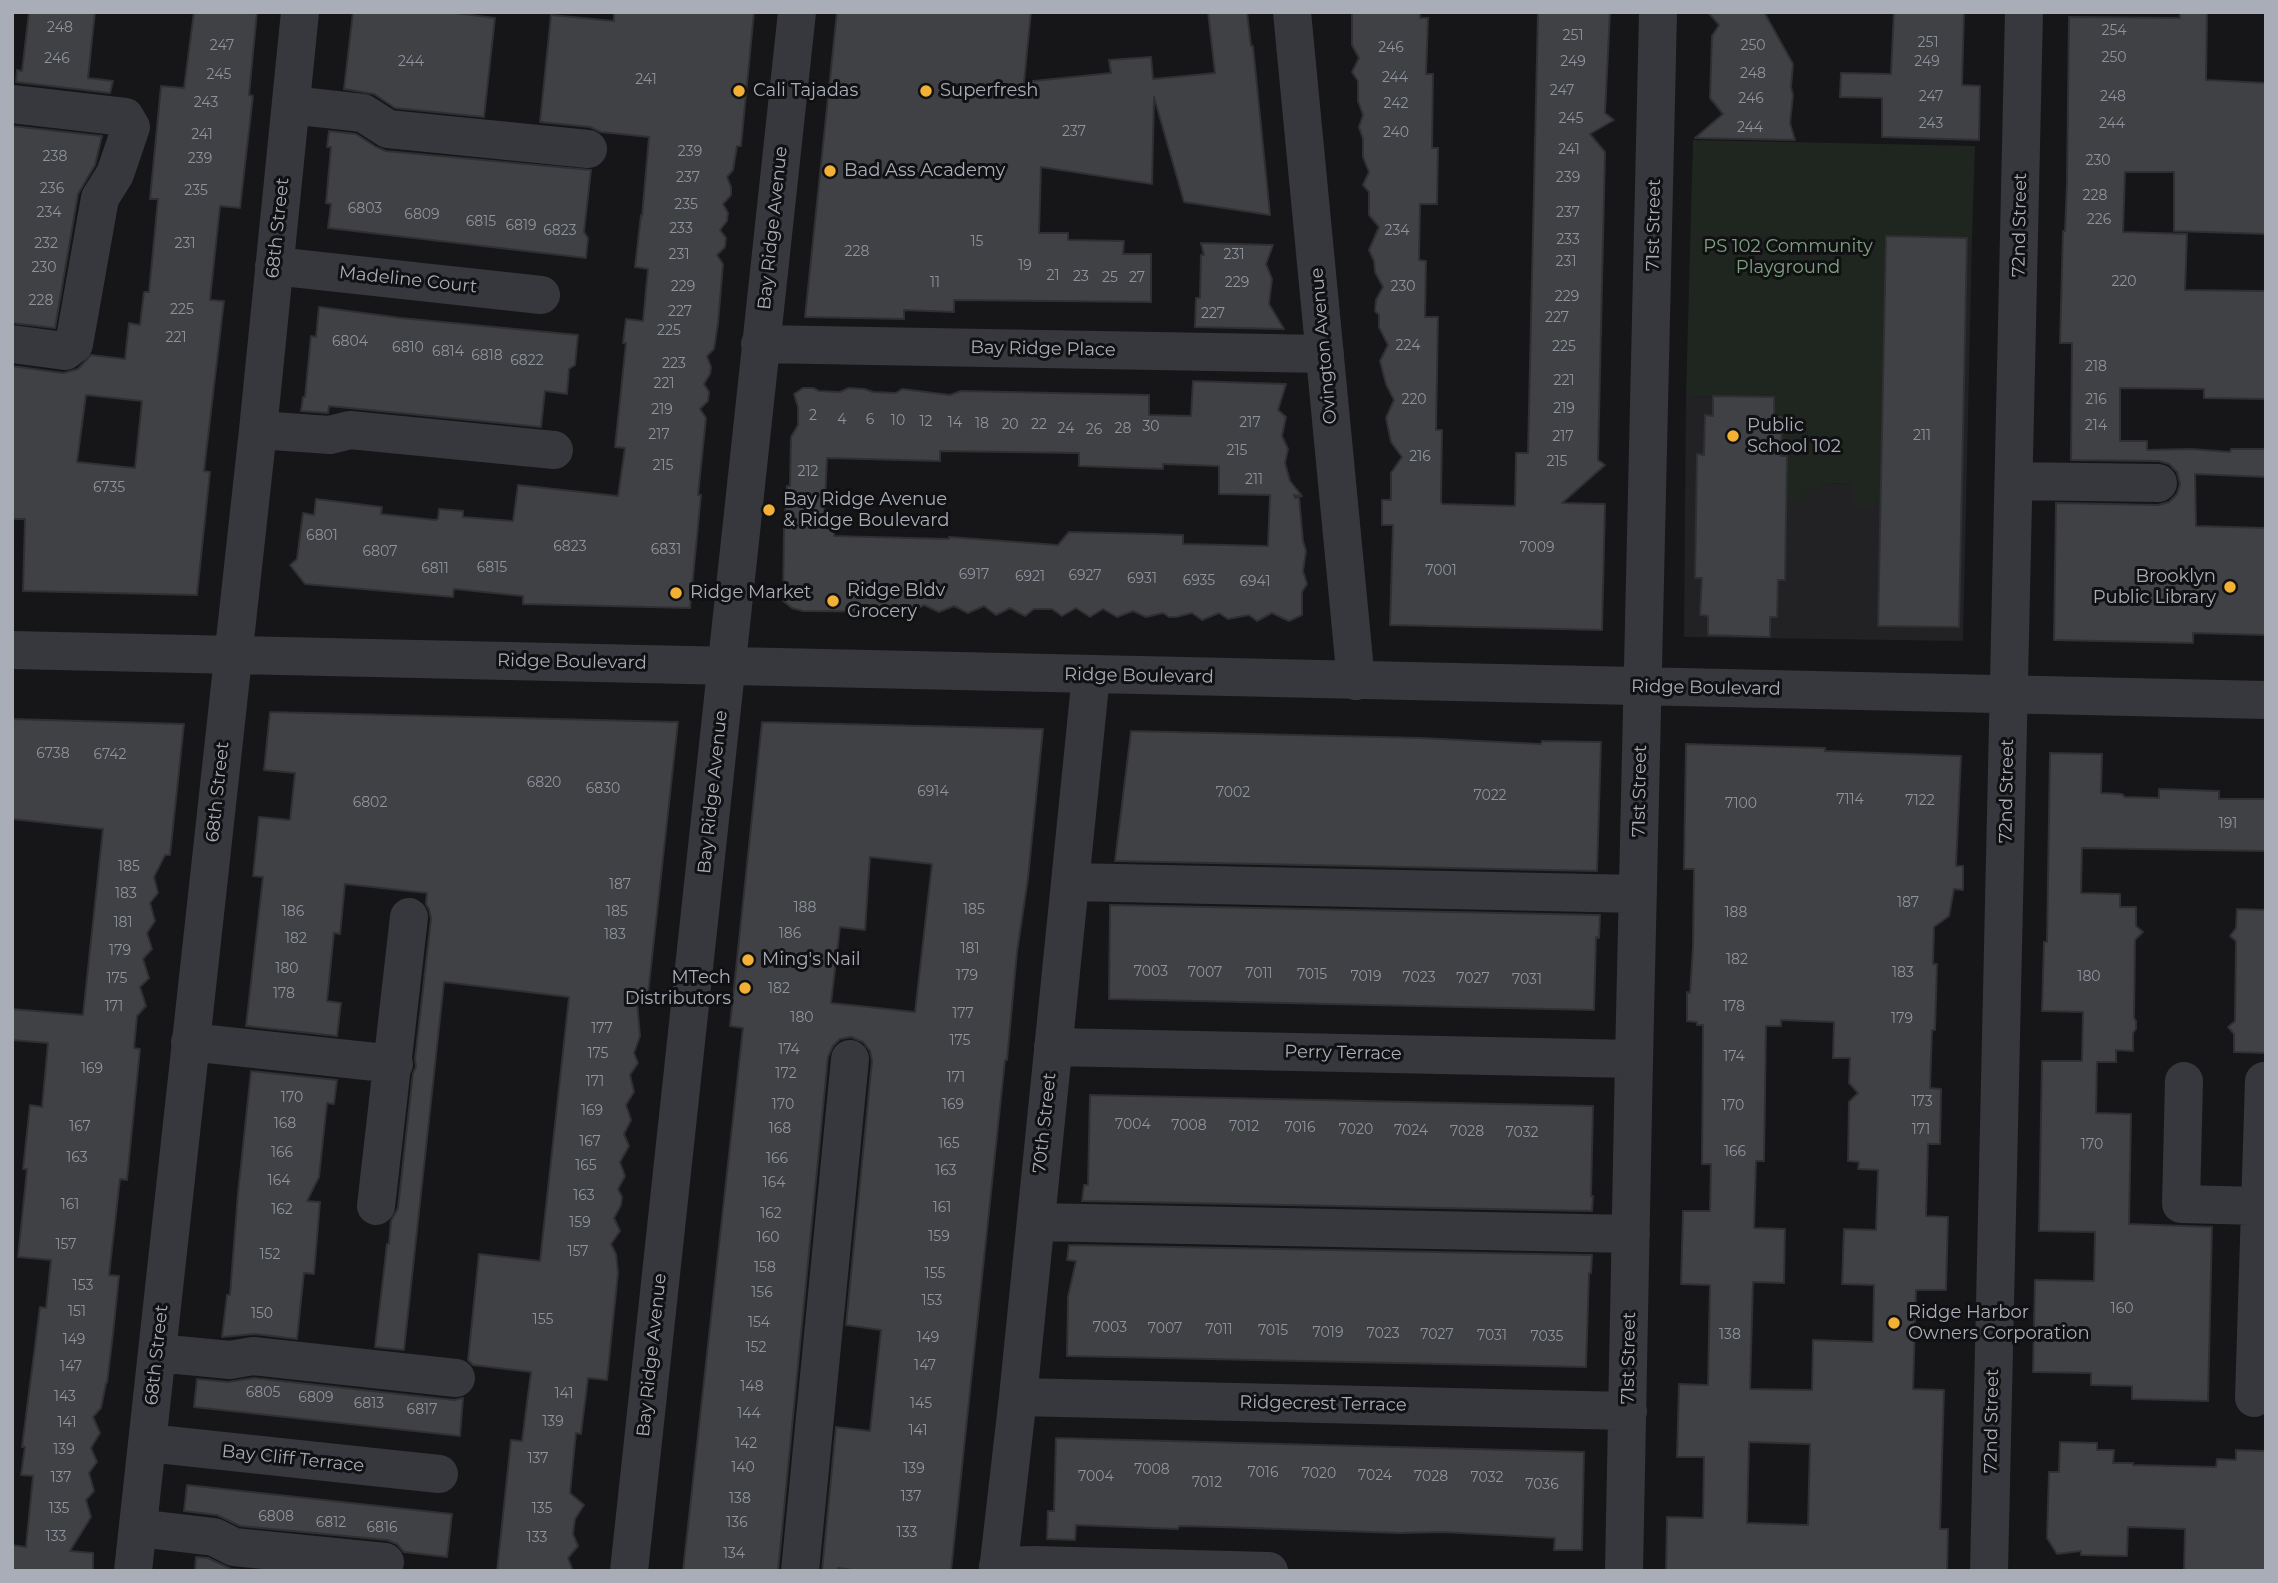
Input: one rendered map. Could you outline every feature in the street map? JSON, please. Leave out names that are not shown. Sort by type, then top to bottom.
[{"type":"street","name":"68th Street","points":[[133,1571],[258,429],[300,12]]},
{"type":"street","name":"Bay Ridge Avenue","points":[[629,1571],[797,12]]},
{"type":"street","name":"Ovington Avenue","points":[[1292,12],[1356,681]]},
{"type":"street","name":"71st Street","points":[[1624,1571],[1658,12]]},
{"type":"street","name":"72nd Street","points":[[1989,1571],[2025,12]]},
{"type":"street","points":[[12,104],[125,117],[131,127],[115,174],[100,198],[74,344],[65,351],[12,344]]},
{"type":"street","points":[[291,105],[363,113],[388,129],[588,149]]},
{"type":"street","name":"Madeline Court","points":[[274,266],[541,295]]},
{"type":"street","name":"Bay Ridge Place","points":[[760,344],[1325,354]]},
{"type":"street","points":[[258,429],[330,435],[350,430],[554,450]]},
{"type":"street","points":[[2014,481],[2158,483]]},
{"type":"street","name":"Ridge Boulevard","points":[[12,650],[2266,700]]},
{"type":"street","name":"70th Street","points":[[998,1569],[1018,1397],[1091,674]]},
{"type":"street","points":[[1070,882],[1638,894]]},
{"type":"street","points":[[376,1206],[410,918]]},
{"type":"street","points":[[190,1042],[394,1065]]},
{"type":"street","name":"Perry Terrace","points":[[1052,1047],[1634,1059]]},
{"type":"street","points":[[800,1571],[850,1059]]},
{"type":"street","points":[[2184,1081],[2181,1204],[2260,1206]]},
{"type":"street","points":[[2255,1398],[2261,1343],[2260,1206],[2264,1081]]},
{"type":"street","points":[[1035,1222],[1631,1234]]},
{"type":"street","points":[[157,1353],[230,1360],[253,1356],[456,1378]]},
{"type":"street","name":"Ridgecrest Terrace","points":[[1018,1397],[1628,1411]]},
{"type":"street","name":"Bay Cliff Terrace","points":[[148,1443],[439,1474]]},
{"type":"street","points":[[138,1528],[214,1537],[234,1547],[385,1562]]},
{"type":"street","points":[[998,1569],[1035,1565],[1269,1571]]},
{"type":"shaded area","name":"Public School 102","points":[[1886,236],[1972,238],[1963,641],[1684,637],[1686,396],[1774,397],[1782,417],[1787,456],[1803,489],[1822,483],[1854,484],[1854,506],[1879,506]]},
{"type":"green space","name":"PS 102 Community Playground","points":[[1693,140],[1975,146],[1972,238],[1886,237],[1880,506],[1853,506],[1853,484],[1822,483],[1821,489],[1803,489],[1802,501],[1786,501],[1787,457],[1781,456],[1781,417],[1774,417],[1774,397],[1686,396]]},
{"type":"building","points":[[29,12],[95,12],[88,78],[113,81],[110,93],[16,82],[17,70],[22,71]]},
{"type":"building","points":[[194,12],[257,12],[249,95],[253,96],[240,208],[220,206],[210,300],[224,301],[204,471],[210,472],[197,595],[23,591],[25,519],[12,519],[12,366],[63,373],[78,369],[91,355],[125,359],[129,323],[140,325],[144,292],[149,292],[158,199],[150,199],[161,86],[184,88]],"holes":[[[86,395],[142,401],[135,468],[77,462]]]},
{"type":"building","points":[[353,12],[448,12],[495,18],[484,117],[395,108],[374,94],[344,89]]},
{"type":"building","points":[[614,12],[754,12],[741,146],[737,146],[733,170],[727,177],[731,195],[723,204],[728,213],[727,221],[720,230],[726,238],[725,247],[717,255],[723,264],[714,349],[707,356],[711,367],[704,384],[709,392],[708,401],[700,409],[706,418],[690,608],[523,604],[523,596],[454,589],[453,597],[305,584],[290,565],[297,559],[303,513],[314,515],[316,499],[382,507],[381,514],[435,520],[438,519],[439,509],[463,511],[463,517],[513,521],[518,485],[618,496],[625,448],[615,447],[626,319],[643,321],[648,269],[635,267],[649,137],[540,122],[551,15],[614,21]]},
{"type":"building","points":[[837,12],[1031,12],[1024,82],[1111,73],[1109,60],[1151,57],[1153,79],[1215,73],[1208,12],[1247,12],[1253,46],[1270,215],[1184,202],[1154,97],[1152,184],[1041,167],[1039,233],[1068,233],[1068,240],[1124,241],[1123,254],[1151,254],[1151,302],[954,300],[954,312],[904,310],[904,319],[805,317]]},
{"type":"building","points":[[1352,12],[1420,12],[1420,18],[1428,18],[1426,74],[1433,74],[1432,148],[1438,148],[1437,204],[1420,204],[1419,260],[1426,261],[1425,317],[1438,317],[1436,430],[1442,430],[1441,501],[1442,504],[1515,506],[1516,453],[1528,453],[1538,12],[1610,12],[1605,113],[1614,120],[1590,134],[1605,152],[1598,460],[1605,465],[1562,503],[1605,504],[1602,630],[1390,625],[1393,525],[1382,525],[1382,500],[1391,500],[1391,473],[1402,457],[1391,442],[1386,418],[1394,400],[1386,384],[1380,361],[1388,345],[1379,327],[1379,315],[1375,311],[1376,300],[1383,287],[1375,272],[1369,250],[1379,227],[1369,215],[1369,192],[1363,185],[1369,172],[1363,157],[1363,139],[1359,127],[1363,115],[1358,101],[1358,81],[1352,72],[1359,58],[1352,45]]},
{"type":"building","points":[[1708,12],[1764,12],[1793,64],[1790,123],[1795,140],[1695,138],[1723,114],[1710,98],[1712,36],[1719,25]]},
{"type":"building","points":[[1894,12],[1964,12],[1962,85],[1980,86],[1979,140],[1882,137],[1882,98],[1840,97],[1841,73],[1891,74]]},
{"type":"building","points":[[2180,12],[2207,12],[2206,80],[2266,83],[2266,234],[2174,231],[2174,172],[2125,172],[2123,232],[2187,234],[2185,290],[2266,291],[2266,399],[2204,398],[2204,389],[2120,388],[2120,441],[2147,441],[2147,450],[2230,452],[2231,449],[2266,449],[2266,477],[2195,474],[2196,526],[2266,528],[2266,635],[2193,633],[2193,643],[2054,640],[2056,503],[2158,505],[2169,502],[2177,494],[2180,484],[2177,472],[2169,464],[2159,461],[2071,460],[2072,343],[2060,343],[2067,183],[2069,17],[2180,18]]},
{"type":"building","points":[[12,126],[102,136],[95,165],[78,194],[55,328],[12,323]]},
{"type":"building","points":[[329,131],[356,134],[386,151],[591,170],[584,232],[588,238],[586,258],[328,228],[331,204],[326,203],[331,147],[327,147]]},
{"type":"building","points":[[1886,236],[1967,238],[1959,627],[1878,626]]},
{"type":"building","points":[[1201,243],[1273,245],[1266,264],[1272,279],[1269,304],[1284,329],[1195,327],[1196,298],[1200,298],[1201,255],[1204,255]]},
{"type":"building","points":[[319,307],[401,318],[578,335],[575,365],[569,369],[567,394],[545,391],[541,427],[329,406],[328,413],[301,411],[305,397],[311,336],[316,337]]},
{"type":"building","points":[[1193,381],[1286,384],[1278,410],[1286,417],[1282,436],[1288,449],[1285,463],[1290,481],[1302,496],[1294,495],[1295,498],[1299,497],[1306,551],[1303,571],[1307,584],[1302,592],[1302,615],[1289,621],[1272,613],[1257,621],[1249,615],[1228,619],[1219,613],[1202,620],[1192,613],[1176,617],[1163,613],[1146,617],[1133,611],[1117,617],[1103,609],[1090,617],[1076,608],[1062,616],[1052,609],[1034,609],[1025,616],[1010,608],[996,615],[984,606],[968,613],[954,606],[939,612],[924,605],[904,612],[803,611],[792,608],[783,601],[784,529],[787,486],[790,486],[791,437],[798,425],[798,407],[794,394],[803,388],[840,392],[849,388],[896,393],[902,389],[950,395],[961,391],[1149,395],[1149,415],[1191,416]],"holes":[[[940,451],[1079,453],[1079,466],[1163,469],[1163,464],[1219,466],[1219,494],[1270,495],[1268,546],[1183,544],[1183,535],[1069,532],[1058,545],[949,537],[834,536],[835,521],[824,521],[827,458],[940,461]]]},
{"type":"building","points":[[1713,396],[1774,397],[1774,417],[1782,417],[1781,456],[1787,456],[1785,580],[1778,580],[1777,617],[1770,617],[1770,637],[1708,635],[1708,616],[1700,615],[1702,578],[1695,578],[1697,454],[1704,455],[1705,415],[1713,416]]},
{"type":"building","points":[[270,712],[678,722],[647,1003],[637,1002],[640,1036],[634,1053],[638,1063],[630,1075],[634,1092],[626,1105],[631,1120],[624,1134],[629,1146],[620,1162],[625,1176],[618,1189],[622,1197],[621,1205],[614,1218],[620,1231],[611,1244],[616,1254],[618,1273],[607,1380],[588,1378],[581,1434],[576,1433],[570,1493],[584,1505],[575,1519],[573,1534],[578,1546],[568,1558],[573,1571],[497,1571],[511,1440],[522,1441],[531,1372],[473,1365],[468,1360],[479,1254],[540,1261],[569,997],[444,982],[404,1350],[375,1347],[387,1244],[391,1221],[398,1208],[413,1073],[416,1067],[431,919],[426,904],[427,893],[345,884],[340,934],[334,933],[327,1001],[341,1003],[337,1036],[246,1026],[263,877],[253,876],[259,817],[290,820],[295,773],[264,770]]},
{"type":"building","points":[[12,719],[184,724],[170,855],[165,855],[154,877],[158,893],[150,903],[155,921],[147,933],[152,949],[143,959],[149,978],[140,987],[146,1006],[137,1016],[134,1048],[140,1049],[127,1180],[120,1179],[109,1275],[119,1276],[107,1383],[101,1408],[93,1417],[100,1433],[91,1448],[97,1462],[89,1473],[94,1491],[86,1500],[91,1517],[70,1551],[93,1553],[93,1571],[12,1571],[12,1545],[26,1547],[33,1476],[21,1475],[25,1447],[22,1447],[40,1307],[46,1308],[51,1260],[18,1257],[30,1105],[42,1107],[48,1043],[12,1040],[12,1009],[83,1015],[103,829],[12,819]]},
{"type":"building","points":[[762,722],[1043,729],[951,1571],[859,1571],[838,1568],[837,1571],[822,1571],[836,1427],[870,1431],[881,1330],[846,1325],[872,1061],[870,1051],[863,1042],[851,1037],[840,1039],[828,1057],[778,1571],[683,1571],[743,1028],[730,1026]],"holes":[[[870,857],[932,864],[915,1012],[831,1003],[840,927],[865,930]]]},
{"type":"building","points":[[1131,731],[1421,738],[1541,744],[1542,741],[1601,742],[1597,871],[1115,861]]},
{"type":"building","points":[[1686,744],[1961,756],[1956,866],[1963,866],[1963,890],[1954,889],[1949,916],[1934,927],[1933,964],[1937,964],[1930,1088],[1941,1089],[1940,1144],[1928,1144],[1926,1216],[1948,1217],[1946,1290],[1916,1290],[1913,1389],[1944,1390],[1940,1529],[1948,1529],[1947,1571],[1666,1571],[1667,1517],[1703,1518],[1704,1457],[1677,1457],[1679,1384],[1708,1385],[1710,1285],[1681,1284],[1683,1211],[1710,1211],[1711,1164],[1702,1164],[1703,1025],[1687,1021],[1687,992],[1690,993],[1693,947],[1694,869],[1684,869]],"holes":[[[1781,1020],[1834,1022],[1833,1058],[1850,1058],[1849,1083],[1858,1093],[1849,1102],[1848,1161],[1859,1162],[1858,1169],[1878,1170],[1876,1230],[1844,1229],[1842,1284],[1874,1285],[1873,1342],[1813,1340],[1812,1390],[1750,1389],[1753,1282],[1784,1283],[1785,1229],[1754,1228],[1756,1161],[1764,1161],[1766,1026],[1781,1026]],[[1749,1442],[1810,1444],[1808,1525],[1747,1523]]]},
{"type":"building","points":[[2050,753],[2102,754],[2101,793],[2159,798],[2159,789],[2219,791],[2219,799],[2266,799],[2266,851],[2082,848],[2081,893],[2120,894],[2120,907],[2136,907],[2136,926],[2143,932],[2135,940],[2136,1029],[2133,1033],[2133,1051],[2116,1050],[2116,1062],[2097,1062],[2096,1113],[2131,1114],[2129,1224],[2212,1227],[2208,1401],[2132,1399],[2132,1386],[2091,1385],[2091,1373],[2033,1372],[2035,1280],[2094,1281],[2095,1232],[2039,1231],[2042,1061],[2082,1061],[2083,1012],[2042,1011],[2044,942],[2047,942]]},
{"type":"building","points":[[1110,905],[1600,915],[1599,938],[1596,937],[1594,1010],[1109,999]]},
{"type":"building","points":[[2237,909],[2266,910],[2266,1053],[2234,1052],[2234,1034],[2228,1027],[2235,1021],[2236,941],[2230,936],[2236,928]]},
{"type":"building","points":[[251,1071],[337,1080],[334,1104],[327,1103],[319,1177],[307,1201],[320,1202],[314,1274],[304,1273],[297,1339],[255,1334],[222,1337],[227,1295],[230,1295]]},
{"type":"building","points":[[1090,1095],[1593,1106],[1592,1211],[1082,1201],[1084,1185],[1088,1185]]},
{"type":"building","points":[[1069,1245],[1592,1255],[1586,1367],[1067,1356],[1068,1297],[1076,1261],[1067,1260]]},
{"type":"building","points":[[254,1378],[454,1400],[463,1398],[460,1436],[194,1407],[197,1379],[228,1382]]},
{"type":"building","points":[[1056,1438],[1584,1452],[1582,1550],[1554,1550],[1555,1538],[1443,1532],[1179,1526],[1178,1529],[1076,1525],[1075,1540],[1047,1539],[1048,1511],[1054,1511]]},
{"type":"building","points":[[2060,1442],[2097,1443],[2097,1450],[2114,1450],[2113,1463],[2133,1465],[2216,1467],[2217,1459],[2236,1460],[2236,1450],[2266,1451],[2266,1571],[2184,1571],[2185,1529],[2128,1527],[2127,1556],[2081,1555],[2081,1551],[2057,1554],[2047,1538],[2049,1472],[2059,1472]]},
{"type":"building","points":[[187,1485],[452,1514],[447,1557],[404,1552],[397,1544],[387,1540],[240,1526],[217,1515],[184,1511]]},
{"type":"building","points":[[196,1557],[208,1558],[231,1569],[252,1571],[195,1571]]},
{"type":"place","name":"Cali Tajadas","points":[[739,91]]},
{"type":"place","name":"Superfresh","points":[[926,91]]},
{"type":"place","name":"Bad Ass Academy","points":[[830,171]]},
{"type":"place","name":"Public School 102","points":[[1733,436]]},
{"type":"place","name":"Bay Ridge Avenue & Ridge Boulevard","points":[[769,510]]},
{"type":"place","name":"Brooklyn Public Library","points":[[2230,587]]},
{"type":"place","name":"Ridge Market","points":[[676,593]]},
{"type":"place","name":"Ridge Bldv Grocery","points":[[833,601]]},
{"type":"place","name":"Ming's Nail","points":[[748,960]]},
{"type":"place","name":"MTech Distributors","points":[[745,988]]},
{"type":"place","name":"Ridge Harbor Owners Corporation","points":[[1894,1323]]}]
